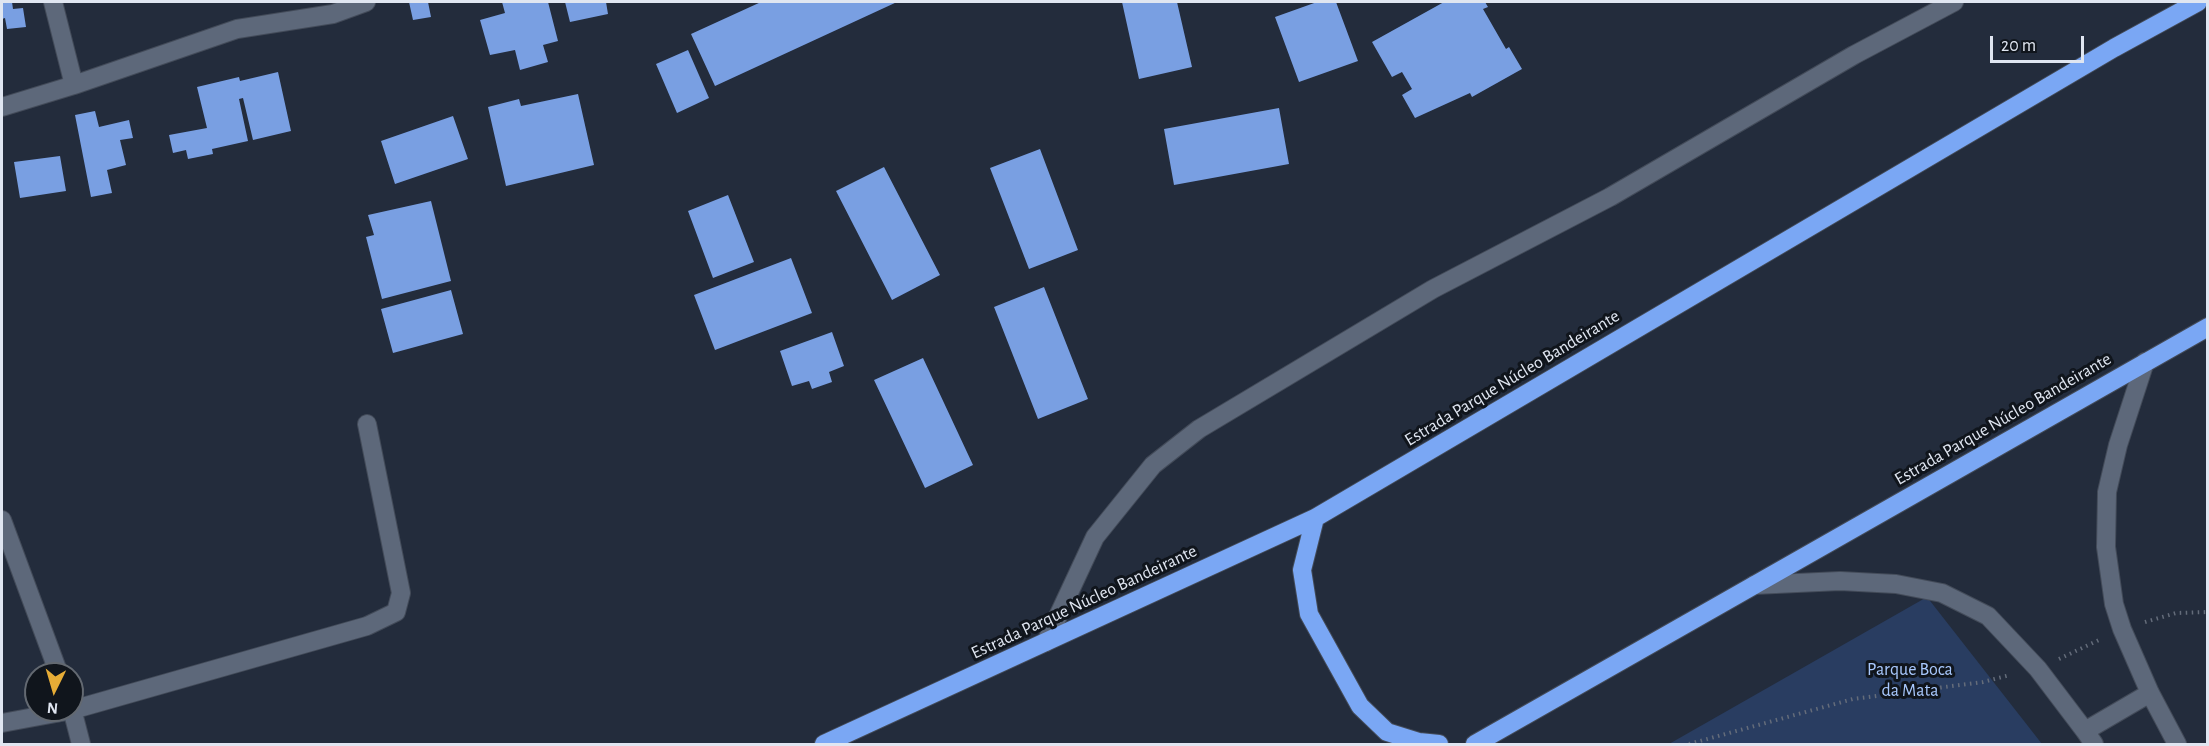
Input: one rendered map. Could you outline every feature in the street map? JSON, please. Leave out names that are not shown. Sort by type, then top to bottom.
[{"type":"highway","name":"Estrada Parque Núcleo Bandeirante","points":[[824,744],[1315,518],[2114,48],[2198,2]]},
{"type":"highway","name":"Estrada Parque Núcleo Bandeirante","points":[[1475,744],[2208,327]]},
{"type":"highway","points":[[1315,518],[1302,570],[1309,614],[1360,706],[1388,732],[1419,742],[1439,744]]},
{"type":"street","points":[[53,2],[74,85]]},
{"type":"street","points":[[2,107],[74,85],[237,29],[333,14],[366,2]]},
{"type":"street","points":[[1047,642],[1095,537],[1153,465],[1199,429],[1433,289],[1610,197],[1854,55],[1954,2]]},
{"type":"street","points":[[2145,362],[2118,445],[2107,492],[2106,547],[2114,604],[2122,629],[2150,693],[2177,744]]},
{"type":"street","points":[[84,707],[367,626],[396,612],[401,593],[367,424]]},
{"type":"street","points":[[2,520],[55,662]]},
{"type":"street","points":[[1754,585],[1840,581],[1896,584],[1942,593],[1988,616],[2038,669],[2090,738],[2150,693]]},
{"type":"street","points":[[2,723],[24,719]]},
{"type":"street","points":[[75,722],[81,744]]},
{"type":"path","points":[[1689,744],[1853,699],[1983,681],[2038,669],[2122,629],[2175,613],[2208,612]]},
{"type":"green space","name":"Parque Boca da Mata","points":[[1927,597],[2042,744],[1669,744]]},
{"type":"building","points":[[2,2],[12,2],[13,9],[23,8],[26,27],[7,29],[5,18],[2,19]]},
{"type":"building","points":[[409,2],[428,2],[431,17],[413,20]]},
{"type":"building","points":[[502,2],[548,2],[558,41],[543,45],[548,62],[520,70],[515,50],[490,55],[480,20],[505,13]]},
{"type":"building","points":[[565,2],[606,2],[608,14],[570,22]]},
{"type":"building","points":[[761,2],[897,2],[715,86],[691,34]]},
{"type":"building","points":[[1122,2],[1177,2],[1192,67],[1139,79]]},
{"type":"building","points":[[1317,2],[1336,2],[1358,61],[1299,82],[1275,17]]},
{"type":"building","points":[[1444,2],[1485,2],[1488,7],[1483,9],[1506,49],[1509,47],[1522,69],[1472,97],[1470,93],[1415,118],[1402,95],[1412,89],[1402,72],[1392,77],[1372,42]]},
{"type":"building","points":[[688,50],[709,98],[677,113],[656,64]]},
{"type":"building","points":[[278,72],[291,131],[253,140],[243,98],[239,99],[248,141],[212,149],[213,154],[188,159],[186,150],[173,153],[169,135],[207,128],[197,87],[239,77],[240,81]]},
{"type":"building","points":[[578,94],[594,165],[506,186],[488,107],[519,99],[521,106]]},
{"type":"building","points":[[1279,108],[1289,164],[1174,185],[1164,129]]},
{"type":"building","points":[[95,111],[99,127],[129,120],[133,138],[120,140],[126,165],[107,170],[112,193],[91,197],[75,115]]},
{"type":"building","points":[[453,116],[468,159],[395,184],[381,141]]},
{"type":"building","points":[[1040,149],[1078,250],[1029,269],[990,168]]},
{"type":"building","points":[[60,156],[66,191],[20,198],[14,162]]},
{"type":"building","points":[[884,167],[940,275],[892,300],[836,191]]},
{"type":"building","points":[[728,195],[754,262],[713,278],[688,211]]},
{"type":"building","points":[[431,201],[451,281],[382,299],[366,237],[374,235],[368,215]]},
{"type":"building","points":[[791,258],[812,313],[715,350],[694,295]]},
{"type":"building","points":[[1044,287],[1088,399],[1038,419],[994,307]]},
{"type":"building","points":[[451,290],[463,334],[393,353],[381,309]]},
{"type":"building","points":[[832,332],[844,366],[829,372],[832,382],[812,389],[809,381],[792,386],[780,351]]},
{"type":"building","points":[[923,358],[973,465],[925,488],[874,380]]}]
